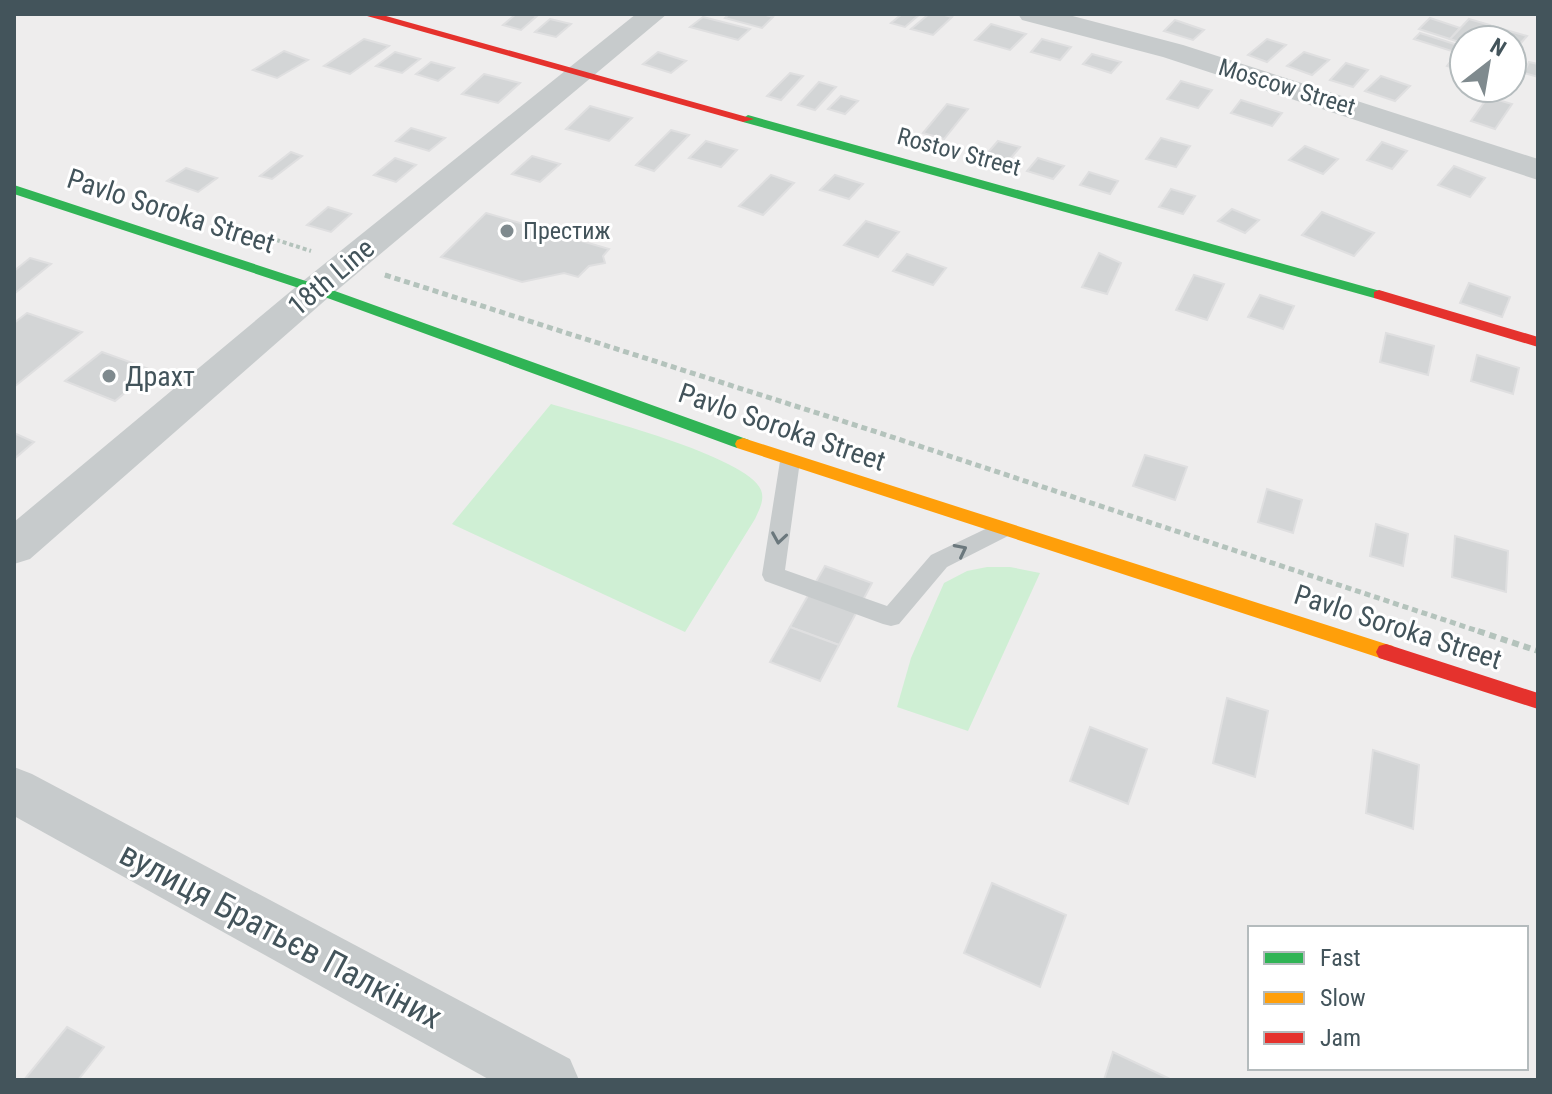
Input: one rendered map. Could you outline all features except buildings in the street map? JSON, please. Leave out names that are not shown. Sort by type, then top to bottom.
[{"type":"street","name":"Rostov Street","points":[[366,14],[1239,254],[1538,342]]},
{"type":"street","name":"18th Line","points":[[14,547],[348,262],[653,14]]},
{"type":"street","name":"Moscow Street","points":[[1046,16],[1173,51],[1538,170]]},
{"type":"street","name":"Pavlo Soroka Street","points":[[14,189],[316,289],[790,461],[1538,701]]},
{"type":"street","name":"вулиця Братьєв Палкіних","points":[[14,790],[549,1080]]},
{"type":"lane","points":[[790,461],[773,575],[891,617],[939,561],[1000,530]]},
{"type":"path","points":[[348,262],[465,303],[880,433],[1538,651]]},
{"type":"green space","points":[[551,404],[699,451],[750,477],[761,490],[762,501],[755,519],[685,632],[452,524]]},
{"type":"green space","points":[[1010,567],[1040,573],[968,731],[897,707],[911,658],[944,583],[967,571]]},
{"type":"traffic: fast","points":[[748,119],[1379,295]]},
{"type":"traffic: fast","points":[[14,189],[316,289],[743,444]]},
{"type":"traffic: slow","points":[[743,444],[1386,652]]},
{"type":"traffic: jam","points":[[366,14],[748,119]]},
{"type":"traffic: jam","points":[[1379,295],[1538,342]]},
{"type":"traffic: jam","points":[[1386,652],[1538,701]]},
{"type":"place","name":"Престиж","points":[[507,231]]},
{"type":"place","name":"Драхт","points":[[109,376]]}]
